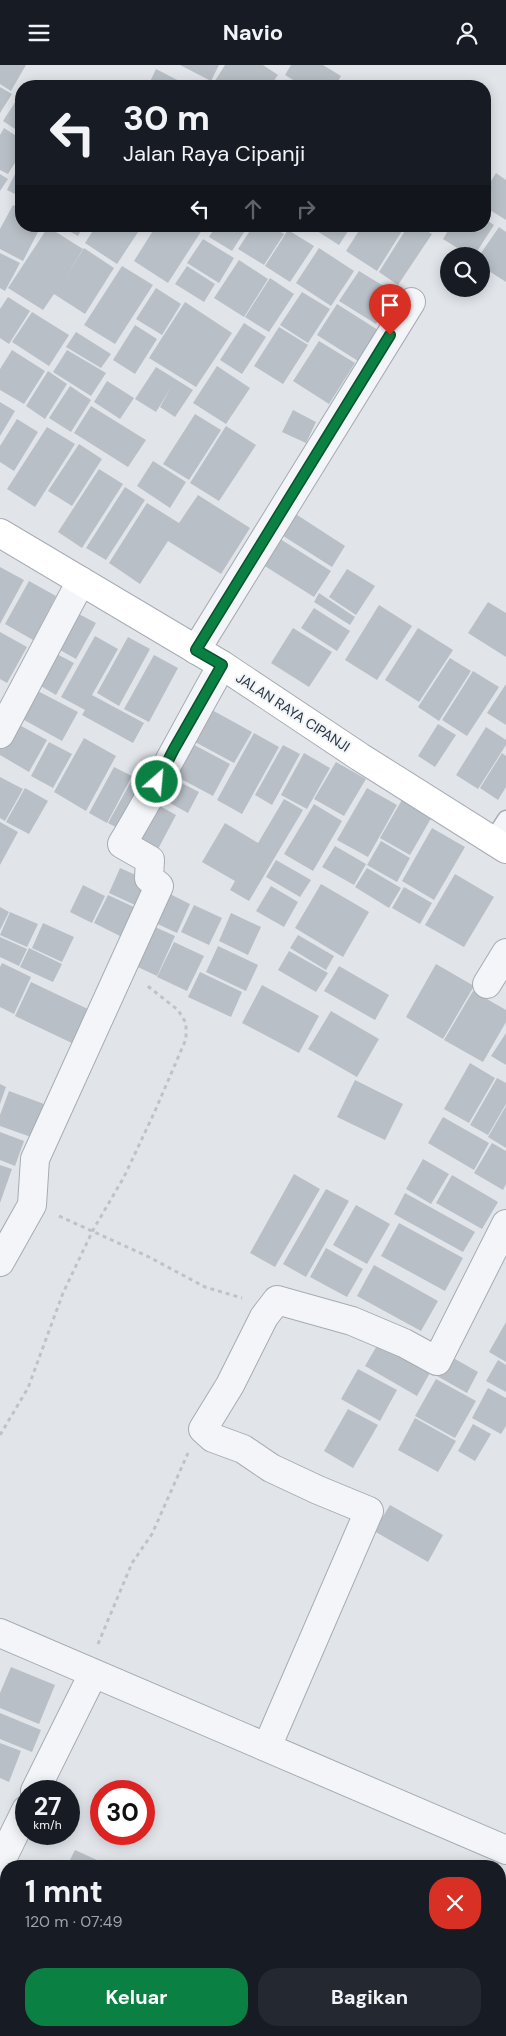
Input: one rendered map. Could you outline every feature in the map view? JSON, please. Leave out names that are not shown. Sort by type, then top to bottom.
[{"type":"main road","name":"JALAN RAYA CIPANJI","points":[[0,533],[222,665],[360,757],[502,836]]},
{"type":"street","points":[[196,650],[410,302]]},
{"type":"street","points":[[0,734],[81,581]]},
{"type":"street","points":[[0,1263],[32,1205],[35,1159],[159,886],[148,878],[150,861],[122,844],[149,799],[174,749],[222,665]]},
{"type":"street","points":[[487,984],[506,953]]},
{"type":"street","points":[[267,1747],[369,1511],[271,1468],[244,1449],[213,1438],[203,1429],[230,1385],[264,1317],[277,1300],[352,1321],[404,1343],[437,1361],[506,1224]]},
{"type":"street","points":[[0,1633],[506,1850]]},
{"type":"street","points":[[40,1780],[89,1672]]},
{"type":"street","points":[[1,1860],[15,1832]]},
{"type":"path","points":[[0,1435],[28,1388],[63,1293],[93,1230],[124,1177],[186,1039],[186,1023],[178,1010],[149,986],[120,970]]},
{"type":"path","points":[[32,1205],[93,1230],[205,1287],[249,1300],[277,1300]]},
{"type":"path","points":[[89,1672],[132,1563],[152,1534],[184,1459],[203,1429]]},
{"type":"building","points":[[0,65],[26,65],[17,80],[15,80],[11,91],[0,84]]},
{"type":"building","points":[[180,65],[219,65],[212,80]]},
{"type":"building","points":[[225,65],[263,65],[278,75],[274,80],[216,80]]},
{"type":"building","points":[[291,65],[323,65],[341,76],[339,80],[293,80],[285,75]]},
{"type":"building","points":[[156,69],[177,80],[151,80]]},
{"type":"building","points":[[0,87],[12,94],[0,113]]},
{"type":"building","points":[[15,102],[15,129],[3,121]]},
{"type":"building","points":[[4,128],[15,135],[15,163],[8,174],[0,170],[0,135]]},
{"type":"building","points":[[496,173],[506,180],[506,220],[491,211],[491,181]]},
{"type":"building","points":[[0,174],[8,179],[0,191]]},
{"type":"building","points":[[15,174],[15,194],[7,190]]},
{"type":"building","points":[[13,205],[15,206],[15,232],[38,232],[23,261],[0,249],[0,229]]},
{"type":"building","points":[[499,227],[506,232],[506,282],[490,272],[490,247],[485,247]]},
{"type":"building","points":[[45,232],[56,232],[83,249],[64,280],[84,248],[114,268],[85,314],[54,294],[43,310],[8,288]]},
{"type":"building","points":[[71,232],[80,232],[78,236]]},
{"type":"building","points":[[92,232],[138,232],[117,264],[85,243]]},
{"type":"building","points":[[152,232],[201,232],[168,283],[134,261]]},
{"type":"building","points":[[212,232],[244,232],[232,251],[209,237]]},
{"type":"building","points":[[249,232],[281,232],[284,234],[264,265],[238,249]]},
{"type":"building","points":[[287,232],[291,232],[314,246],[290,282],[265,266]]},
{"type":"building","points":[[318,232],[347,232],[339,245]]},
{"type":"building","points":[[358,232],[401,232],[377,271],[346,251]]},
{"type":"building","points":[[404,232],[429,232],[432,234],[398,285],[379,272]]},
{"type":"building","points":[[447,232],[489,232],[480,247],[456,247],[443,239]]},
{"type":"building","points":[[203,239],[234,258],[219,283],[187,263]]},
{"type":"building","points":[[319,248],[354,271],[331,306],[296,283]]},
{"type":"building","points":[[0,253],[20,263],[5,291],[0,288]]},
{"type":"building","points":[[239,260],[268,279],[244,317],[214,298]]},
{"type":"building","points":[[122,266],[153,285],[115,344],[84,325]]},
{"type":"building","points":[[187,266],[215,284],[204,302],[175,284]]},
{"type":"building","points":[[359,271],[395,293],[376,324],[339,301]]},
{"type":"building","points":[[270,278],[294,294],[269,332],[245,317]]},
{"type":"building","points":[[156,288],[181,304],[162,335],[136,319]]},
{"type":"building","points":[[302,292],[330,309],[308,343],[280,325]]},
{"type":"building","points":[[8,297],[30,311],[9,344],[0,338],[0,309]]},
{"type":"building","points":[[185,302],[232,333],[196,387],[149,358]]},
{"type":"building","points":[[337,304],[378,330],[358,361],[317,335]]},
{"type":"building","points":[[32,312],[69,335],[49,366],[12,342]]},
{"type":"building","points":[[244,323],[266,337],[242,374],[220,360]]},
{"type":"building","points":[[135,325],[157,339],[135,374],[113,360]]},
{"type":"building","points":[[279,327],[308,345],[283,384],[254,366]]},
{"type":"building","points":[[76,332],[111,354],[101,368],[66,347]]},
{"type":"building","points":[[319,341],[355,363],[329,404],[293,381]]},
{"type":"building","points":[[12,350],[45,371],[24,404],[0,390],[0,369]]},
{"type":"building","points":[[67,350],[106,373],[91,396],[53,372]]},
{"type":"building","points":[[217,366],[250,388],[226,424],[193,403]]},
{"type":"building","points":[[156,367],[193,390],[175,417],[160,407],[172,386],[156,412],[135,399]]},
{"type":"building","points":[[48,371],[67,384],[45,419],[26,406]]},
{"type":"building","points":[[107,381],[134,398],[120,419],[94,402]]},
{"type":"building","points":[[70,386],[91,400],[71,432],[49,418]]},
{"type":"building","points":[[0,402],[15,411],[0,436]]},
{"type":"building","points":[[91,406],[146,440],[128,467],[74,433]]},
{"type":"building","points":[[293,410],[316,422],[306,443],[282,432]]},
{"type":"building","points":[[195,414],[221,430],[189,480],[163,464]]},
{"type":"building","points":[[17,419],[38,432],[14,471],[0,462],[0,446]]},
{"type":"building","points":[[226,426],[256,445],[219,501],[190,483]]},
{"type":"building","points":[[47,427],[75,444],[35,507],[7,489]]},
{"type":"building","points":[[79,444],[102,459],[72,506],[48,491]]},
{"type":"building","points":[[153,461],[186,482],[170,508],[137,486]]},
{"type":"building","points":[[99,469],[123,484],[82,548],[58,532]]},
{"type":"building","points":[[125,487],[145,500],[106,560],[86,548]]},
{"type":"building","points":[[198,495],[250,528],[221,574],[168,541],[140,584],[109,563],[147,503],[179,523]]},
{"type":"building","points":[[291,511],[345,546],[332,567],[277,532]]},
{"type":"building","points":[[277,537],[331,571],[314,597],[260,563]]},
{"type":"building","points":[[0,567],[24,580],[0,624]]},
{"type":"building","points":[[347,569],[375,586],[356,615],[329,597]]},
{"type":"building","points":[[29,581],[56,596],[33,640],[5,624]]},
{"type":"building","points":[[319,593],[355,617],[350,625],[314,602]]},
{"type":"building","points":[[488,602],[506,613],[506,657],[468,633]]},
{"type":"building","points":[[379,605],[412,626],[377,680],[345,660]]},
{"type":"building","points":[[314,608],[350,631],[337,651],[301,628]]},
{"type":"building","points":[[73,611],[96,623],[76,659],[53,646]]},
{"type":"building","points":[[293,628],[332,652],[309,687],[271,663]]},
{"type":"building","points":[[418,628],[453,650],[419,702],[385,680]]},
{"type":"building","points":[[0,632],[27,647],[7,683],[0,679]]},
{"type":"building","points":[[95,636],[118,649],[92,695],[144,723],[133,743],[82,715],[85,710],[61,697]]},
{"type":"building","points":[[128,637],[150,649],[119,706],[97,693]]},
{"type":"building","points":[[51,651],[74,663],[56,695],[34,682]]},
{"type":"building","points":[[154,655],[178,668],[149,722],[124,709]]},
{"type":"building","points":[[450,658],[471,671],[439,721],[418,707]]},
{"type":"building","points":[[473,671],[499,687],[467,736],[442,720]]},
{"type":"building","points":[[506,684],[506,725],[487,713]]},
{"type":"building","points":[[32,688],[78,712],[62,741],[17,716]]},
{"type":"building","points":[[201,704],[252,732],[234,763],[184,736]]},
{"type":"building","points":[[10,720],[47,740],[29,772],[0,755],[0,738]]},
{"type":"building","points":[[438,724],[456,735],[435,767],[418,756]]},
{"type":"building","points":[[486,727],[506,740],[506,745],[478,789],[456,775]]},
{"type":"building","points":[[254,733],[279,747],[242,814],[217,800]]},
{"type":"building","points":[[84,738],[116,756],[86,811],[54,792]]},
{"type":"building","points":[[185,740],[230,764],[213,796],[168,772]]},
{"type":"building","points":[[49,742],[72,754],[53,788],[31,776]]},
{"type":"building","points":[[283,745],[300,754],[272,805],[255,795]]},
{"type":"building","points":[[304,753],[330,768],[307,809],[281,795]]},
{"type":"building","points":[[502,753],[506,756],[506,787],[498,800],[480,788]]},
{"type":"building","points":[[336,762],[366,779],[344,816],[314,799]]},
{"type":"building","points":[[114,767],[132,776],[107,823],[89,813]]},
{"type":"building","points":[[166,775],[199,792],[188,813],[155,795]]},
{"type":"building","points":[[0,777],[23,789],[5,821],[0,818]]},
{"type":"building","points":[[133,778],[152,787],[127,833],[108,823]]},
{"type":"building","points":[[25,788],[48,801],[29,834],[6,822]]},
{"type":"building","points":[[367,788],[397,805],[368,857],[337,840]]},
{"type":"building","points":[[403,798],[433,815],[410,855],[380,838]]},
{"type":"building","points":[[284,799],[303,810],[249,901],[230,890],[235,881],[202,862],[225,823],[258,843]]},
{"type":"building","points":[[149,800],[176,815],[157,851],[129,836]]},
{"type":"building","points":[[314,804],[342,821],[313,871],[284,854]]},
{"type":"building","points":[[0,822],[18,832],[0,865]]},
{"type":"building","points":[[432,828],[465,847],[434,900],[402,881]]},
{"type":"building","points":[[381,841],[410,858],[397,882],[367,865]]},
{"type":"building","points":[[335,846],[366,864],[354,885],[322,867]]},
{"type":"building","points":[[276,860],[311,880],[300,897],[266,877]]},
{"type":"building","points":[[120,868],[147,880],[135,905],[109,893]]},
{"type":"building","points":[[367,868],[401,888],[389,908],[355,887]]},
{"type":"building","points":[[455,874],[494,897],[464,947],[425,925]]},
{"type":"building","points":[[321,884],[369,912],[343,957],[295,928]]},
{"type":"building","points":[[83,885],[105,896],[92,923],[70,912]]},
{"type":"building","points":[[271,886],[298,902],[284,927],[256,911]]},
{"type":"building","points":[[404,887],[432,903],[420,924],[392,908]]},
{"type":"building","points":[[162,890],[190,904],[177,933],[149,920]]},
{"type":"building","points":[[108,895],[136,908],[122,937],[94,923]]},
{"type":"building","points":[[194,905],[222,918],[209,945],[181,932]]},
{"type":"building","points":[[0,907],[9,912],[0,930]]},
{"type":"building","points":[[10,912],[38,924],[27,947],[0,935]]},
{"type":"building","points":[[231,913],[261,927],[248,955],[219,941]]},
{"type":"building","points":[[144,922],[175,936],[157,976],[125,961]]},
{"type":"building","points":[[43,923],[74,937],[62,962],[32,948]]},
{"type":"building","points":[[298,935],[334,956],[326,970],[290,948]]},
{"type":"building","points":[[0,937],[27,949],[19,966],[0,957]]},
{"type":"building","points":[[174,942],[204,956],[187,991],[157,977]]},
{"type":"building","points":[[218,946],[258,965],[246,991],[206,972]]},
{"type":"building","points":[[29,948],[62,964],[53,982],[20,967]]},
{"type":"building","points":[[289,951],[328,973],[316,992],[278,970]]},
{"type":"building","points":[[2,963],[31,977],[14,1014],[0,1007],[0,967]]},
{"type":"building","points":[[436,964],[474,986],[443,1039],[406,1017]]},
{"type":"building","points":[[339,966],[389,995],[375,1020],[324,991]]},
{"type":"building","points":[[200,972],[242,992],[231,1017],[188,997]]},
{"type":"building","points":[[31,982],[92,1011],[76,1045],[15,1016]]},
{"type":"building","points":[[262,985],[319,1016],[299,1053],[242,1023]]},
{"type":"building","points":[[473,991],[506,1010],[506,1022],[483,1062],[444,1040]]},
{"type":"building","points":[[331,1011],[379,1039],[357,1077],[308,1049]]},
{"type":"building","points":[[506,1033],[506,1065],[491,1056]]},
{"type":"building","points":[[470,1063],[495,1078],[469,1123],[444,1109]]},
{"type":"building","points":[[497,1078],[506,1083],[506,1104],[488,1135],[470,1125]]},
{"type":"building","points":[[355,1080],[403,1104],[385,1140],[337,1117]]},
{"type":"building","points":[[0,1084],[6,1087],[0,1104]]},
{"type":"building","points":[[9,1091],[44,1104],[31,1137],[0,1126],[0,1115]]},
{"type":"building","points":[[506,1106],[506,1148],[488,1137]]},
{"type":"building","points":[[443,1117],[489,1143],[474,1170],[428,1143]]},
{"type":"building","points":[[0,1132],[24,1141],[15,1166],[0,1160]]},
{"type":"building","points":[[492,1143],[506,1151],[506,1184],[503,1190],[474,1173]]},
{"type":"building","points":[[423,1159],[449,1174],[431,1204],[406,1189]]},
{"type":"building","points":[[0,1165],[12,1169],[0,1203]]},
{"type":"building","points":[[294,1174],[320,1189],[275,1267],[250,1253]]},
{"type":"building","points":[[452,1175],[498,1202],[482,1229],[436,1203]]},
{"type":"building","points":[[326,1189],[349,1201],[306,1277],[283,1264]]},
{"type":"building","points":[[405,1193],[475,1232],[463,1252],[394,1214]]},
{"type":"building","points":[[356,1205],[390,1224],[367,1264],[333,1245]]},
{"type":"building","points":[[399,1223],[463,1258],[445,1291],[381,1256]]},
{"type":"building","points":[[326,1248],[363,1269],[347,1297],[310,1277]]},
{"type":"building","points":[[374,1265],[438,1301],[421,1331],[357,1296]]},
{"type":"building","points":[[506,1322],[506,1362],[489,1352]]},
{"type":"building","points":[[379,1342],[431,1371],[417,1396],[365,1366]]},
{"type":"building","points":[[448,1355],[478,1372],[467,1393],[437,1376]]},
{"type":"building","points":[[498,1360],[506,1365],[506,1392],[486,1381]]},
{"type":"building","points":[[358,1369],[397,1390],[380,1421],[341,1399]]},
{"type":"building","points":[[436,1379],[476,1401],[455,1438],[415,1416]]},
{"type":"building","points":[[488,1388],[506,1398],[506,1426],[501,1434],[472,1418]]},
{"type":"building","points":[[348,1409],[378,1425],[353,1468],[324,1451]]},
{"type":"building","points":[[415,1418],[456,1441],[438,1472],[398,1450]]},
{"type":"building","points":[[473,1424],[491,1434],[475,1461],[458,1451]]},
{"type":"building","points":[[390,1505],[443,1535],[428,1562],[374,1531]]},
{"type":"building","points":[[11,1667],[55,1685],[39,1724],[0,1708],[0,1693]]},
{"type":"building","points":[[0,1713],[41,1730],[32,1752],[0,1739]]},
{"type":"building","points":[[0,1743],[21,1751],[9,1782],[0,1778]]},
{"type":"building","points":[[75,1850],[97,1860],[70,1860]]},
{"type":"route","points":[[157,782],[222,665],[196,650],[390,335]]}]
